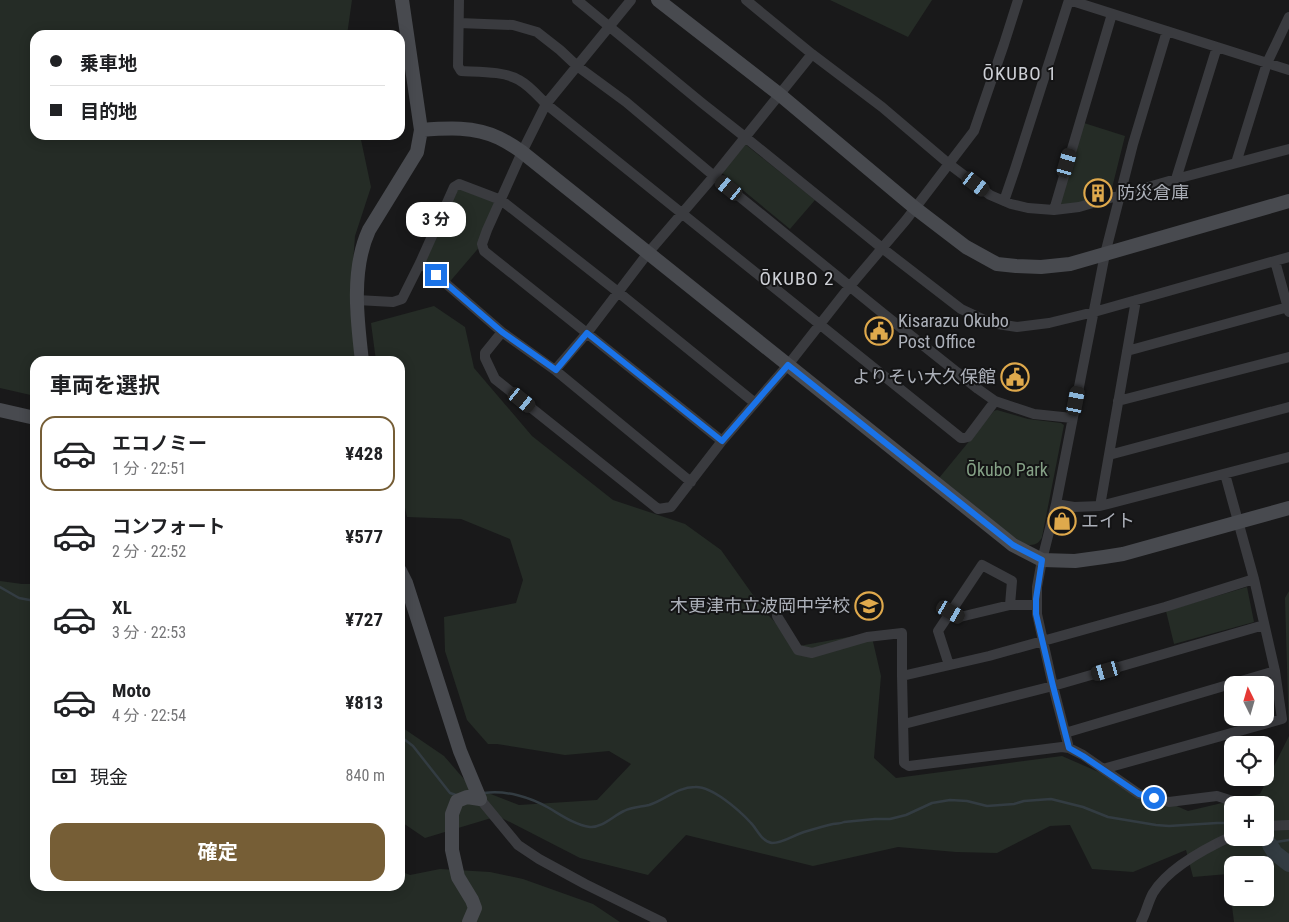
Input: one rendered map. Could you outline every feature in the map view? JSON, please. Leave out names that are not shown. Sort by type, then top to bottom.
[{"type":"street","points":[[361,356],[357,300],[363,243],[417,152],[421,130],[402,0]]},
{"type":"street","points":[[459,0],[458,66],[461,71],[508,76],[520,80],[546,104],[961,438],[968,437],[995,400]]},
{"type":"street","points":[[577,0],[702,103],[960,309],[991,323],[1017,328],[1050,323],[1289,257]]},
{"type":"street","points":[[631,0],[546,104],[522,152],[482,244],[484,251],[722,441]]},
{"type":"street","points":[[658,0],[779,94],[915,208],[966,247],[997,264],[1041,267],[1070,264],[1289,201]]},
{"type":"street","points":[[746,0],[812,54],[882,107],[949,164],[990,195],[1011,204],[1028,208],[1054,210],[1079,207],[1289,149]]},
{"type":"street","points":[[502,332],[485,353],[485,358],[495,379],[658,508],[671,507],[722,441],[788,365],[915,208],[974,131],[1018,0]]},
{"type":"street","points":[[1004,201],[1069,0],[1289,70]]},
{"type":"street","points":[[1054,210],[1112,14]]},
{"type":"street","points":[[1236,163],[1267,63],[1289,17]]},
{"type":"street","points":[[459,23],[513,24],[537,32],[626,102],[714,176],[978,390],[995,400],[1034,414],[1072,418]]},
{"type":"street","points":[[1069,748],[1036,614],[1038,587],[1105,254],[1133,144],[1168,31]]},
{"type":"street","points":[[1176,179],[1217,47]]},
{"type":"street","points":[[556,370],[648,253],[714,176],[812,54]]},
{"type":"street","points":[[421,130],[450,127],[473,130],[498,137],[522,152],[1013,545],[1042,560],[1075,561],[1123,554],[1289,508]]},
{"type":"street","points":[[357,300],[393,302],[402,299],[454,187],[459,184],[501,200],[755,403]]},
{"type":"street","points":[[1127,351],[1288,310],[1275,261]]},
{"type":"street","points":[[420,263],[502,332],[556,370],[691,482]]},
{"type":"street","points":[[1100,506],[1136,300]]},
{"type":"street","points":[[1118,401],[1289,358]]},
{"type":"street","points":[[1109,455],[1289,408]]},
{"type":"street","points":[[0,410],[30,417]]},
{"type":"street","points":[[1056,504],[1100,506],[1289,456]]},
{"type":"street","points":[[1103,769],[1282,719],[1275,671],[1254,579],[1225,474]]},
{"type":"street","points":[[949,665],[938,631],[982,564],[1012,581],[1010,605]]},
{"type":"street","points":[[902,676],[989,656],[1254,579]]},
{"type":"street","points":[[405,581],[460,751],[480,799],[518,845],[539,859],[662,922]]},
{"type":"street","points":[[951,612],[960,617],[1010,605],[1036,605]]},
{"type":"street","points":[[777,616],[798,650],[812,654],[867,637],[902,633],[904,763],[909,766],[1062,747],[1069,748],[1083,756],[1139,794],[1169,802],[1217,796],[1224,798]]},
{"type":"street","points":[[904,724],[1053,686],[1264,625]]},
{"type":"street","points":[[1065,733],[1275,671]]},
{"type":"street","points":[[469,922],[475,908],[458,877],[452,850],[452,814],[457,801],[467,797],[480,799]]},
{"type":"street","points":[[1274,824],[1289,825]]},
{"type":"street","points":[[1141,922],[1153,893],[1170,873],[1224,840]]},
{"type":"green space","points":[[0,0],[352,0],[348,30],[30,30],[30,140],[361,140],[371,187],[355,236],[350,304],[355,356],[30,356],[30,395],[0,388]]},
{"type":"green space","points":[[830,0],[932,0],[908,37]]},
{"type":"green space","points":[[1084,123],[1125,136],[1111,192],[1085,202],[1070,205],[1059,203]]},
{"type":"green space","points":[[745,144],[815,200],[790,229],[722,173]]},
{"type":"green space","points":[[459,184],[501,200],[482,244],[447,285],[420,263]]},
{"type":"green space","points":[[434,306],[465,327],[474,368],[532,436],[613,500],[685,524],[721,550],[765,612],[799,646],[871,633],[881,676],[874,758],[896,778],[1062,756],[1188,811],[1224,802],[1224,846],[1274,846],[1274,796],[1252,796],[1260,794],[1264,786],[1274,786],[1274,766],[1289,736],[1289,922],[1234,922],[1232,906],[1274,906],[1274,856],[1224,856],[1224,874],[1193,877],[1186,850],[1133,872],[1092,869],[1070,825],[1050,826],[997,853],[898,847],[813,866],[686,835],[648,875],[580,858],[498,816],[425,838],[405,824],[405,729],[444,756],[470,786],[519,805],[597,800],[631,764],[609,751],[565,755],[488,744],[467,720],[445,651],[444,617],[516,603],[523,580],[510,539],[461,519],[407,517],[405,508],[405,356],[375,356],[371,323]]},
{"type":"green space","name":"Ōkubo Park","points":[[997,410],[1028,419],[1064,425],[1042,537],[1039,542],[1034,544],[1030,545],[1012,536],[939,478],[994,411]]},
{"type":"green space","points":[[0,581],[30,584],[30,891],[405,891],[405,873],[410,875],[440,869],[490,872],[523,879],[593,904],[620,922],[0,922]]},
{"type":"green space","points":[[1247,587],[1254,622],[1174,644],[1166,611]]},
{"type":"green space","points":[[1289,591],[1289,736],[1285,598]]},
{"type":"waterway","points":[[0,587],[19,598],[30,600]]},
{"type":"waterway","points":[[405,740],[413,746],[450,793],[456,795]]},
{"type":"waterway","points":[[484,793],[501,793],[526,798],[542,804],[574,822],[594,827],[603,824],[620,813],[655,803],[682,789],[702,788],[717,795],[740,812],[763,838],[772,843],[833,824],[890,819],[906,815],[932,803],[950,800],[967,801],[987,806],[1051,799],[1083,807],[1108,817],[1156,825],[1224,823]]},
{"type":"waterway","points":[[1274,843],[1289,840]]},
{"type":"waterway","points":[[1271,846],[1275,853],[1289,864]]},
{"type":"place","name":"防災倉庫","points":[[1098,193]]},
{"type":"place","name":"Kisarazu Okubo Post Office","points":[[879,331]]},
{"type":"place","name":"よりそい大久保館","points":[[1015,377]]},
{"type":"place","name":"エイト","points":[[1062,521]]},
{"type":"place","name":"木更津市立波岡中学校","points":[[869,606]]},
{"type":"district","name":"ŌKUBO 1","points":[[1020,73]]},
{"type":"district","name":"ŌKUBO 2","points":[[797,278]]},
{"type":"route","points":[[436,275],[502,332],[556,370],[587,333],[722,441],[788,365],[934,484],[1013,545],[1042,560],[1036,599],[1036,614],[1069,748],[1139,794],[1154,798]]}]
